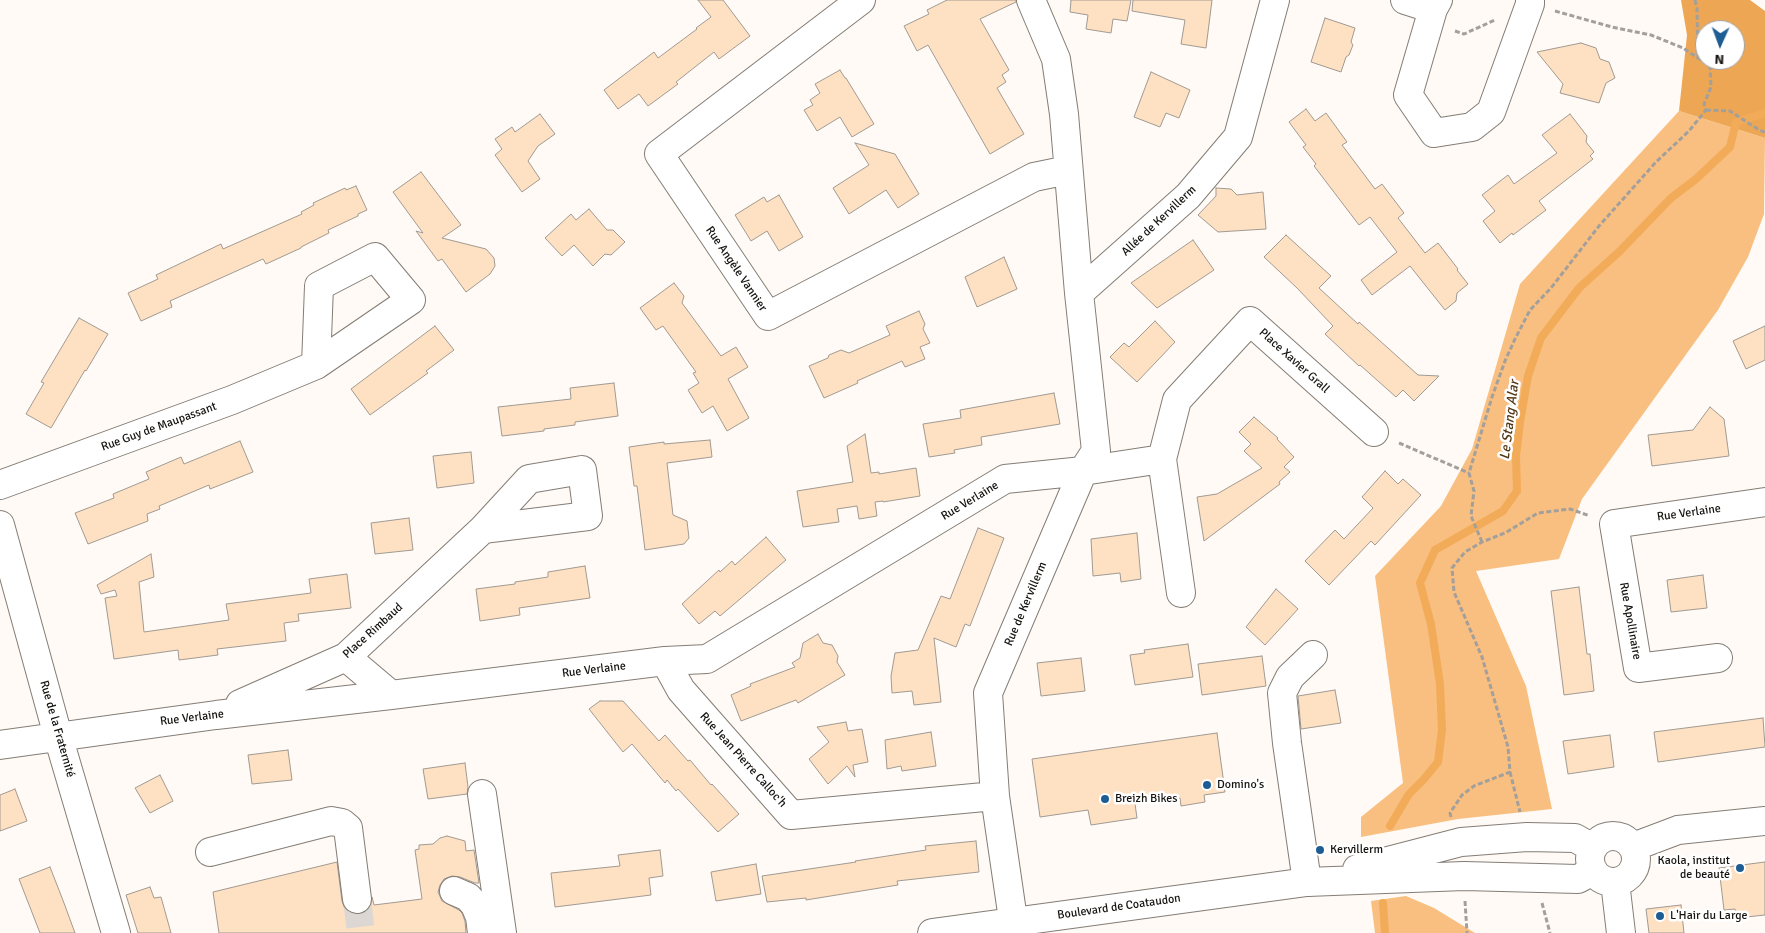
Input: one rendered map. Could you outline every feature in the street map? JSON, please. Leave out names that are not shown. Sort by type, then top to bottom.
[{"type":"street","name":"Rue Angèle Vannier","points":[[862,0],[659,154],[768,316],[1034,177],[1068,170]]},
{"type":"street","points":[[1031,0],[1056,59],[1064,114],[1079,293]]},
{"type":"street","name":"Allée de Kervillerm","points":[[1079,293],[1188,196],[1238,137],[1275,0]]},
{"type":"street","points":[[1405,0],[1435,5],[1408,96],[1434,133],[1472,127],[1491,112],[1530,2]]},
{"type":"street","name":"Rue de Kervillerm","points":[[1014,927],[995,796],[988,693],[1083,471],[1096,451],[1079,293]]},
{"type":"street","name":"Place Xavier Grall","points":[[1181,593],[1162,459],[1177,400],[1250,321],[1374,432]]},
{"type":"street","name":"Rue Guy de Maupassant","points":[[0,485],[232,400],[316,365]]},
{"type":"street","points":[[1083,471],[1162,459]]},
{"type":"street","name":"Rue Verlaine","points":[[0,745],[216,715],[665,661],[707,659],[1005,479],[1083,471]]},
{"type":"street","name":"Rue Verlaine","points":[[1614,524],[1765,502]]},
{"type":"street","name":"Rue de la Fraternité","points":[[0,524],[58,736],[116,933]]},
{"type":"street","name":"Rue Apollinaire","points":[[1614,524],[1638,668],[1718,658]]},
{"type":"street","name":"Place Rimbaud","points":[[216,715],[346,657],[483,529]]},
{"type":"street","points":[[1307,882],[1287,743],[1282,693],[1290,677],[1313,654]]},
{"type":"street","points":[[346,657],[391,695]]},
{"type":"street","name":"Rue Jean Pierre Calloc'h","points":[[665,661],[680,690],[791,815],[995,796]]},
{"type":"street","points":[[482,794],[502,933]]},
{"type":"street","points":[[210,852],[331,821],[342,823],[348,828],[357,899]]},
{"type":"street","points":[[1633,848],[1678,830],[1765,821]]},
{"type":"street","name":"Boulevard de Coataudon","points":[[932,933],[1014,927],[1307,882],[1461,842],[1527,837],[1575,838],[1600,867],[1627,877],[1635,867],[1636,855],[1633,848],[1625,840],[1614,836],[1601,839],[1600,867]]},
{"type":"street","points":[[1600,867],[1621,933]]},
{"type":"street","name":"Boulevard de Coataudon","points":[[1307,882],[1464,876],[1578,879],[1600,867]]},
{"type":"street","points":[[454,890],[468,897],[475,905],[480,917],[482,933]]},
{"type":"path","points":[[1695,0],[1697,20]]},
{"type":"path","points":[[1530,2],[1612,27],[1651,35],[1682,48],[1695,56]]},
{"type":"path","points":[[1464,34],[1494,21]]},
{"type":"path","points":[[1706,110],[1704,104],[1711,87],[1710,70]]},
{"type":"path","points":[[1706,110],[1730,112],[1765,132]]},
{"type":"path","points":[[1482,542],[1471,516],[1474,491],[1469,473],[1505,361],[1530,310],[1551,288],[1599,226],[1656,162],[1689,132],[1706,110]]},
{"type":"path","points":[[1374,432],[1469,473]]},
{"type":"path","points":[[1527,837],[1510,772],[1508,747],[1482,657],[1454,592],[1452,568],[1465,552],[1482,542],[1505,533],[1538,513],[1570,509],[1614,524]]},
{"type":"path","points":[[1461,842],[1450,813],[1462,795],[1474,786],[1510,772]]},
{"type":"shaded area","points":[[1681,0],[1750,0],[1765,11],[1765,138],[1679,111],[1687,35]]},
{"type":"shaded area","points":[[1679,111],[1765,138],[1764,214],[1748,257],[1718,310],[1582,499],[1559,559],[1476,571],[1526,686],[1552,809],[1458,819],[1361,837],[1361,817],[1403,783],[1375,576],[1441,506],[1472,449],[1520,284]]},
{"type":"shaded area","points":[[1406,896],[1434,908],[1475,933],[1375,933],[1371,901]]},
{"type":"building","points":[[698,0],[723,0],[750,36],[719,59],[714,52],[676,82],[678,84],[648,106],[639,94],[618,109],[604,90],[654,52],[658,58],[711,17]]},
{"type":"building","points":[[947,0],[1016,0],[1016,2],[980,19],[1009,70],[1002,75],[1006,82],[997,88],[1024,134],[990,154],[928,45],[917,51],[904,26],[929,14],[927,10]]},
{"type":"building","points":[[1071,0],[1131,0],[1127,21],[1113,19],[1111,33],[1086,29],[1088,15],[1070,12]]},
{"type":"building","points":[[1133,0],[1212,0],[1206,48],[1181,44],[1185,20],[1132,11]]},
{"type":"building","points":[[1325,18],[1355,28],[1351,42],[1353,45],[1349,55],[1346,57],[1341,72],[1311,62]]},
{"type":"building","points":[[1581,43],[1596,48],[1600,59],[1609,62],[1615,78],[1606,83],[1599,103],[1560,93],[1563,84],[1537,52]]},
{"type":"building","points":[[840,70],[874,124],[852,137],[840,117],[817,131],[804,110],[813,105],[810,100],[820,93],[815,84]]},
{"type":"building","points":[[1151,72],[1190,90],[1179,118],[1166,113],[1160,127],[1134,117]]},
{"type":"building","points":[[1306,109],[1315,121],[1326,113],[1347,142],[1342,145],[1375,189],[1382,184],[1404,213],[1398,218],[1425,253],[1438,243],[1458,269],[1468,284],[1457,293],[1456,301],[1445,310],[1410,266],[1372,295],[1361,280],[1397,252],[1370,217],[1359,225],[1314,166],[1316,164],[1303,147],[1306,145],[1289,122]]},
{"type":"building","points":[[540,114],[555,134],[538,146],[528,161],[540,179],[522,192],[495,155],[502,149],[495,139],[512,127],[515,132]]},
{"type":"building","points":[[1570,114],[1587,136],[1586,142],[1594,152],[1590,156],[1593,159],[1539,201],[1546,210],[1500,243],[1483,221],[1495,211],[1482,195],[1508,175],[1514,184],[1557,153],[1542,135]]},
{"type":"building","points":[[855,143],[895,154],[919,194],[898,208],[886,190],[849,214],[833,188],[869,165]]},
{"type":"building","points":[[421,172],[461,225],[442,238],[486,249],[494,258],[495,266],[490,274],[466,292],[442,259],[438,261],[416,231],[423,233],[393,192]]},
{"type":"building","points":[[356,186],[367,210],[358,214],[358,216],[328,230],[329,233],[301,248],[266,264],[263,259],[170,301],[172,307],[141,321],[128,293],[158,279],[156,275],[221,244],[223,249],[302,214],[301,212],[314,205],[313,203],[345,188],[346,190]]},
{"type":"building","points":[[1216,188],[1231,189],[1237,195],[1263,192],[1266,229],[1218,232],[1198,215],[1216,196]]},
{"type":"building","points":[[779,195],[803,237],[779,251],[767,231],[751,241],[735,215],[764,197],[767,202]]},
{"type":"building","points":[[589,209],[607,230],[613,230],[625,242],[611,255],[605,254],[593,266],[574,245],[562,256],[545,238],[571,214],[576,220]]},
{"type":"building","points":[[1286,235],[1331,276],[1319,288],[1358,324],[1359,322],[1418,375],[1439,376],[1414,401],[1403,390],[1396,397],[1325,334],[1333,326],[1264,257]]},
{"type":"building","points":[[1193,240],[1214,270],[1157,308],[1131,283]]},
{"type":"building","points":[[1004,257],[1017,289],[977,307],[965,277]]},
{"type":"building","points":[[674,283],[684,296],[682,303],[721,356],[736,347],[748,367],[728,379],[749,418],[727,431],[713,406],[702,413],[688,390],[699,383],[693,373],[696,372],[663,326],[656,330],[640,308]]},
{"type":"building","points":[[919,311],[925,324],[923,329],[930,343],[920,347],[925,359],[905,367],[902,361],[824,398],[809,366],[841,350],[849,353],[890,335],[886,326]]},
{"type":"building","points":[[79,318],[108,334],[51,428],[26,414],[44,383],[41,382]]},
{"type":"building","points":[[1155,321],[1175,342],[1137,382],[1110,357],[1124,343],[1129,347]]},
{"type":"building","points":[[435,326],[454,350],[426,371],[428,373],[370,415],[351,389]]},
{"type":"building","points":[[1765,326],[1765,360],[1746,369],[1733,341]]},
{"type":"building","points":[[614,383],[618,416],[575,422],[575,425],[544,429],[544,431],[502,436],[498,407],[571,399],[570,388]]},
{"type":"building","points":[[1054,393],[1060,424],[981,437],[982,445],[954,450],[955,453],[929,457],[923,424],[961,418],[960,410]]},
{"type":"building","points":[[1710,407],[1724,419],[1729,456],[1652,466],[1648,435],[1693,430]]},
{"type":"building","points":[[1254,417],[1278,438],[1294,457],[1284,467],[1290,472],[1279,482],[1280,484],[1204,541],[1197,497],[1217,494],[1262,468],[1244,451],[1251,444],[1239,432]]},
{"type":"building","points":[[865,434],[871,473],[879,472],[879,474],[916,468],[920,496],[875,502],[877,516],[859,519],[857,506],[837,509],[839,522],[803,527],[797,491],[853,482],[847,446]]},
{"type":"building","points":[[710,440],[712,457],[667,463],[673,515],[687,521],[689,538],[684,544],[645,550],[637,486],[634,486],[629,447],[664,442],[664,444]]},
{"type":"building","points":[[240,441],[253,472],[210,489],[209,485],[159,506],[160,509],[147,514],[148,521],[88,544],[75,513],[114,498],[113,494],[149,479],[146,472],[181,457],[184,464]]},
{"type":"building","points":[[471,452],[474,483],[437,488],[433,456]]},
{"type":"building","points":[[1385,471],[1398,484],[1403,479],[1421,495],[1375,545],[1371,541],[1329,585],[1305,561],[1335,530],[1344,539],[1373,508],[1362,497]]},
{"type":"building","points":[[409,518],[413,550],[375,554],[371,523]]},
{"type":"building","points":[[978,528],[1004,538],[970,626],[965,624],[956,647],[934,638],[941,702],[914,705],[912,691],[892,693],[891,676],[895,653],[918,650],[941,596],[950,599]]},
{"type":"building","points":[[1137,533],[1141,579],[1121,582],[1120,573],[1093,576],[1091,539]]},
{"type":"building","points":[[766,537],[786,560],[720,616],[715,611],[699,624],[682,604],[719,570],[720,572],[732,561],[735,565]]},
{"type":"building","points":[[151,554],[154,577],[139,582],[144,632],[229,620],[226,604],[311,593],[309,579],[347,574],[351,608],[298,614],[299,621],[284,623],[286,641],[217,649],[218,655],[179,660],[178,650],[114,659],[105,598],[117,596],[115,590],[101,594],[97,585]]},
{"type":"building","points":[[585,566],[590,598],[519,608],[520,615],[480,621],[476,589],[515,584],[515,582],[548,577],[548,572]]},
{"type":"building","points":[[1703,575],[1707,608],[1671,612],[1667,580]]},
{"type":"building","points":[[1579,587],[1587,654],[1590,654],[1594,691],[1564,695],[1551,591]]},
{"type":"building","points":[[1276,589],[1298,609],[1265,645],[1246,627]]},
{"type":"building","points":[[818,634],[823,643],[832,645],[838,656],[837,662],[845,675],[798,703],[796,700],[741,721],[731,695],[751,686],[750,684],[795,667],[792,663],[800,658],[803,643]]},
{"type":"building","points":[[1188,644],[1193,677],[1135,685],[1130,655],[1145,653],[1144,650]]},
{"type":"building","points":[[1262,656],[1266,686],[1202,695],[1198,664]]},
{"type":"building","points":[[1081,658],[1085,691],[1041,696],[1037,663]]},
{"type":"building","points":[[1335,690],[1341,723],[1301,729],[1298,696]]},
{"type":"building","points":[[600,701],[623,701],[659,741],[665,735],[739,814],[718,832],[678,789],[676,791],[667,780],[665,783],[632,744],[623,752],[589,709]]},
{"type":"building","points":[[1763,718],[1765,747],[1658,762],[1654,732]]},
{"type":"building","points":[[846,722],[848,731],[862,729],[868,762],[853,765],[855,777],[847,766],[828,784],[809,759],[829,742],[817,727]]},
{"type":"building","points":[[931,732],[936,766],[902,771],[901,766],[887,769],[885,740]]},
{"type":"building","points":[[1217,733],[1225,792],[1204,795],[1205,802],[1181,806],[1180,798],[1135,804],[1137,818],[1091,825],[1088,810],[1040,817],[1032,759]]},
{"type":"building","points":[[1610,735],[1614,767],[1568,774],[1563,741]]},
{"type":"building","points":[[288,750],[292,780],[252,784],[248,755]]},
{"type":"building","points":[[465,763],[467,794],[428,799],[423,769]]},
{"type":"building","points":[[160,775],[173,801],[150,813],[135,788]]},
{"type":"building","points":[[15,789],[27,821],[0,831],[0,795]]},
{"type":"building","points":[[447,836],[465,841],[466,851],[474,850],[479,883],[452,876],[444,879],[438,892],[442,901],[462,913],[466,933],[219,933],[213,892],[337,862],[342,901],[345,909],[351,913],[366,912],[371,905],[372,897],[374,905],[422,899],[415,850],[419,849],[419,845],[433,844],[440,838]]},
{"type":"building","points":[[976,841],[979,872],[897,881],[898,885],[806,900],[806,898],[767,902],[762,876],[926,850],[925,846]]},
{"type":"building","points":[[660,850],[663,876],[649,878],[651,895],[555,907],[551,873],[620,866],[618,855]]},
{"type":"building","points":[[1765,862],[1765,915],[1737,918],[1735,909],[1724,910],[1719,868]]},
{"type":"building","points":[[756,864],[761,894],[716,901],[711,872]]},
{"type":"building","points":[[50,867],[75,933],[40,933],[19,879]]},
{"type":"building","points":[[150,887],[154,898],[161,897],[171,933],[138,933],[126,895]]},
{"type":"building","points":[[1681,905],[1684,933],[1649,933],[1646,909]]},
{"type":"waterway","name":"Le Stang Alar","points":[[1390,826],[1409,794],[1438,762],[1442,730],[1440,684],[1431,624],[1420,583],[1435,550],[1503,511],[1517,491],[1516,456],[1520,422],[1528,376],[1541,338],[1579,288],[1620,251],[1671,198],[1696,179],[1730,147],[1736,122],[1765,113]]},
{"type":"waterway","name":"Le Stang Alar","points":[[1383,903],[1385,933]]},
{"type":"tunnel","points":[[357,899],[361,933]]},
{"type":"place","name":"Domino's","points":[[1207,785]]},
{"type":"place","name":"Breizh Bikes","points":[[1105,799]]},
{"type":"place","name":"Kervillerm","points":[[1320,850]]},
{"type":"place","name":"Kaola, institut de beauté","points":[[1740,868]]},
{"type":"place","name":"L'Hair du Large","points":[[1660,916]]}]
